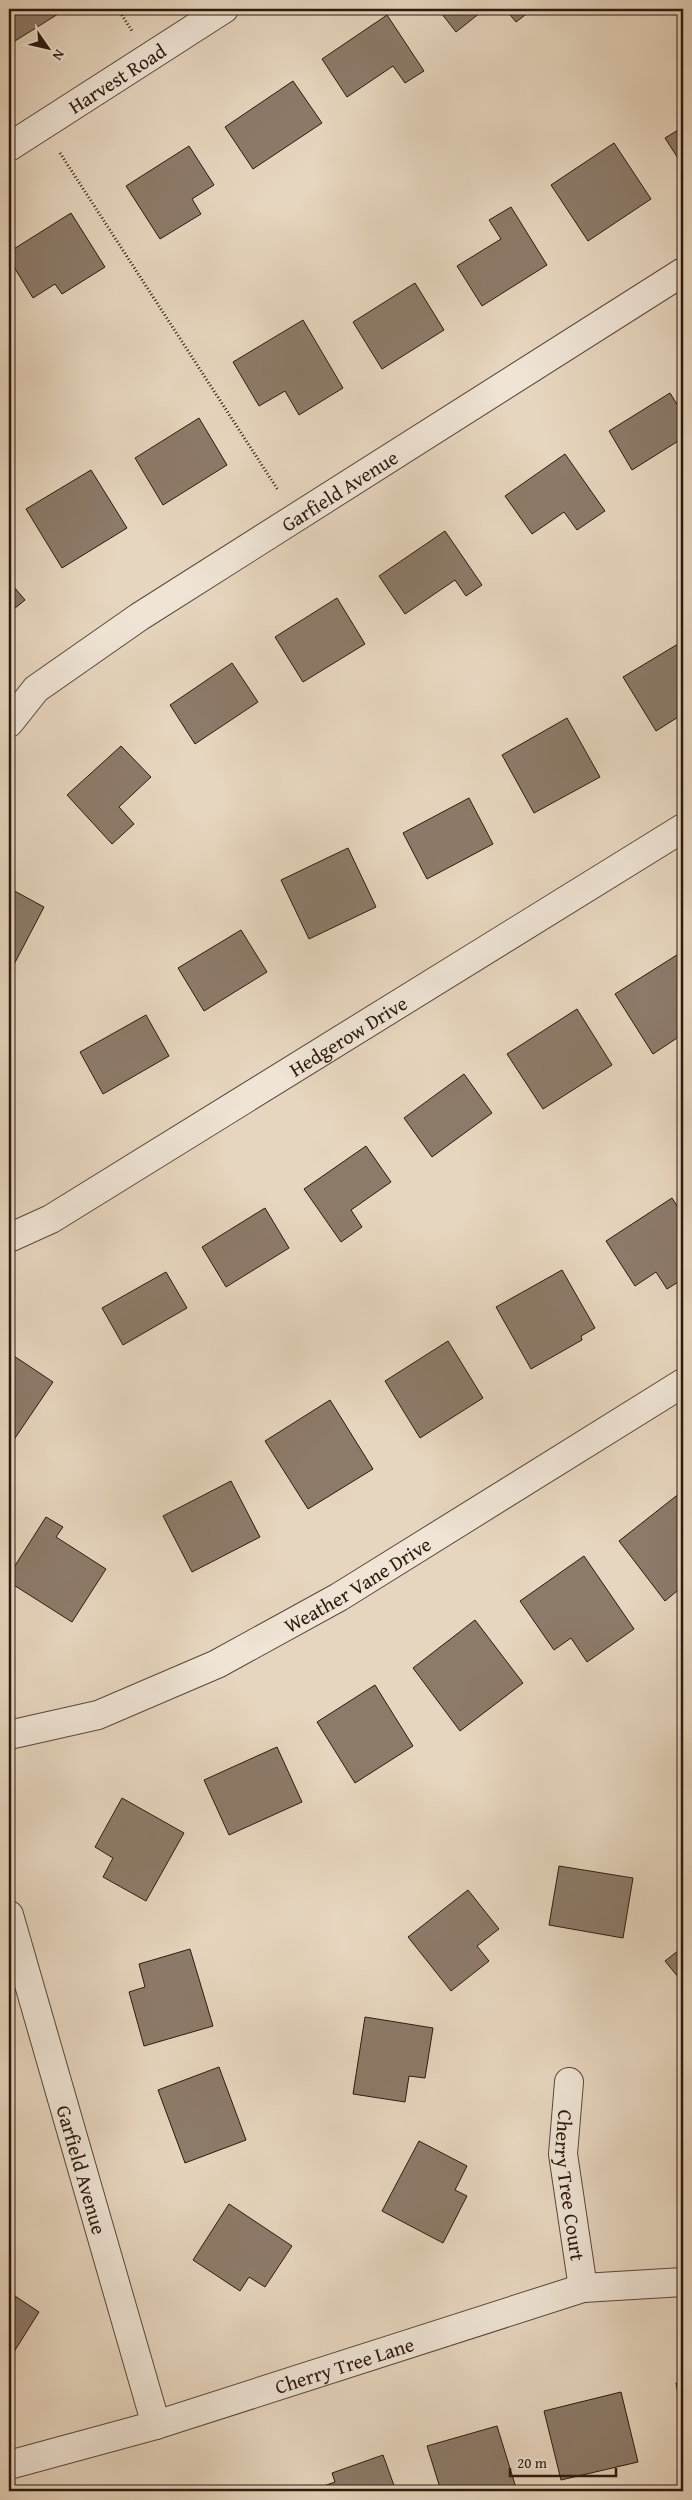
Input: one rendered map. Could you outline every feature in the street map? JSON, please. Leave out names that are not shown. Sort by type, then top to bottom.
[{"type":"street","name":"Harvest Road","points":[[9,147],[224,9]]},
{"type":"street","name":"Garfield Avenue","points":[[9,723],[36,689],[139,617],[683,272]]},
{"type":"street","name":"Hedgerow Drive","points":[[9,1238],[51,1219],[683,828]]},
{"type":"street","name":"Weather Vane Drive","points":[[9,1735],[98,1715],[217,1664],[339,1597],[683,1384]]},
{"type":"street","name":"Garfield Avenue","points":[[9,1915],[156,2425]]},
{"type":"street","name":"Cherry Tree Court","points":[[570,2082],[563,2154],[583,2288]]},
{"type":"street","name":"Cherry Tree Lane","points":[[9,2465],[156,2425],[583,2288],[683,2282]]},
{"type":"path","points":[[42,125],[295,518]]},
{"type":"building","points":[[9,9],[66,9],[15,41],[9,32]]},
{"type":"building","points":[[438,9],[485,9],[456,32]]},
{"type":"building","points":[[505,9],[533,9],[516,22]]},
{"type":"building","points":[[387,15],[424,71],[405,83],[393,66],[347,97],[322,59]]},
{"type":"building","points":[[293,81],[322,123],[253,169],[225,127]]},
{"type":"building","points":[[683,127],[683,166],[665,138]]},
{"type":"building","points":[[614,143],[651,199],[588,241],[551,185]]},
{"type":"building","points":[[189,146],[214,185],[192,199],[201,214],[160,239],[126,186]]},
{"type":"building","points":[[511,207],[547,265],[482,306],[457,266],[501,239],[489,220]]},
{"type":"building","points":[[71,213],[105,267],[62,294],[55,284],[33,298],[9,259],[9,252]]},
{"type":"building","points":[[415,283],[444,330],[382,369],[353,322]]},
{"type":"building","points":[[303,320],[343,388],[299,415],[285,391],[259,406],[233,362]]},
{"type":"building","points":[[670,393],[683,414],[683,438],[632,470],[609,431]]},
{"type":"building","points":[[199,418],[227,465],[163,505],[135,458]]},
{"type":"building","points":[[565,454],[605,511],[577,530],[564,512],[532,534],[505,496]]},
{"type":"building","points":[[91,470],[127,528],[62,568],[26,509]]},
{"type":"building","points":[[445,531],[482,585],[466,596],[455,580],[405,614],[379,576]]},
{"type":"building","points":[[9,581],[25,600],[9,613]]},
{"type":"building","points":[[337,598],[365,644],[303,682],[275,637]]},
{"type":"building","points":[[683,641],[683,714],[656,731],[623,677]]},
{"type":"building","points":[[232,663],[258,702],[195,744],[170,705]]},
{"type":"building","points":[[567,718],[600,777],[534,813],[502,755]]},
{"type":"building","points":[[121,746],[151,777],[119,807],[134,824],[112,844],[67,795]]},
{"type":"building","points":[[469,798],[493,844],[427,879],[403,833]]},
{"type":"building","points":[[348,848],[376,907],[309,939],[281,880]]},
{"type":"building","points":[[9,888],[44,907],[9,974]]},
{"type":"building","points":[[241,930],[267,972],[204,1011],[178,968]]},
{"type":"building","points":[[680,953],[683,959],[683,1034],[653,1054],[615,994]]},
{"type":"building","points":[[577,1009],[612,1065],[543,1109],[507,1054]]},
{"type":"building","points":[[146,1015],[169,1056],[103,1094],[80,1052]]},
{"type":"building","points":[[464,1074],[492,1113],[432,1157],[404,1118]]},
{"type":"building","points":[[366,1146],[391,1182],[351,1210],[362,1227],[341,1242],[304,1189]]},
{"type":"building","points":[[672,1198],[683,1215],[683,1279],[667,1289],[656,1272],[635,1286],[606,1241]]},
{"type":"building","points":[[265,1208],[289,1248],[226,1287],[202,1247]]},
{"type":"building","points":[[562,1270],[595,1328],[581,1336],[582,1340],[531,1369],[496,1307]]},
{"type":"building","points":[[166,1272],[187,1308],[123,1345],[102,1308]]},
{"type":"building","points":[[448,1341],[483,1398],[420,1438],[385,1381]]},
{"type":"building","points":[[11,1354],[53,1382],[9,1447],[9,1358]]},
{"type":"building","points":[[330,1400],[373,1469],[308,1509],[265,1441]]},
{"type":"building","points":[[231,1481],[260,1537],[192,1572],[163,1516]]},
{"type":"building","points":[[680,1493],[683,1497],[683,1586],[665,1601],[619,1541]]},
{"type":"building","points":[[46,1517],[63,1527],[56,1537],[106,1569],[72,1622],[9,1582],[9,1575]]},
{"type":"building","points":[[584,1556],[634,1629],[587,1662],[571,1638],[554,1650],[520,1601]]},
{"type":"building","points":[[475,1620],[523,1683],[460,1731],[413,1668]]},
{"type":"building","points":[[375,1685],[413,1746],[355,1783],[317,1722]]},
{"type":"building","points":[[277,1747],[302,1802],[229,1835],[204,1780]]},
{"type":"building","points":[[122,1798],[184,1833],[146,1901],[103,1877],[113,1858],[95,1847]]},
{"type":"building","points":[[559,1866],[633,1878],[623,1938],[549,1925]]},
{"type":"building","points":[[468,1890],[499,1929],[477,1946],[489,1961],[451,1991],[408,1937]]},
{"type":"building","points":[[683,1947],[683,1983],[665,1961]]},
{"type":"building","points":[[190,1949],[213,2026],[144,2046],[129,1992],[145,1987],[139,1964]]},
{"type":"building","points":[[365,2017],[433,2028],[425,2078],[409,2076],[405,2102],[353,2094]]},
{"type":"building","points":[[219,2067],[246,2140],[185,2163],[158,2090]]},
{"type":"building","points":[[419,2141],[467,2166],[455,2190],[467,2196],[443,2243],[382,2211]]},
{"type":"building","points":[[229,2204],[292,2246],[265,2287],[249,2277],[240,2291],[193,2260]]},
{"type":"building","points":[[9,2292],[39,2312],[12,2355],[9,2353]]},
{"type":"building","points":[[683,2382],[683,2421],[676,2383]]},
{"type":"building","points":[[621,2392],[638,2462],[561,2480],[544,2411]]},
{"type":"building","points":[[497,2426],[517,2491],[441,2491],[427,2446]]},
{"type":"building","points":[[383,2455],[396,2491],[316,2491],[315,2489],[335,2482],[332,2473]]}]
